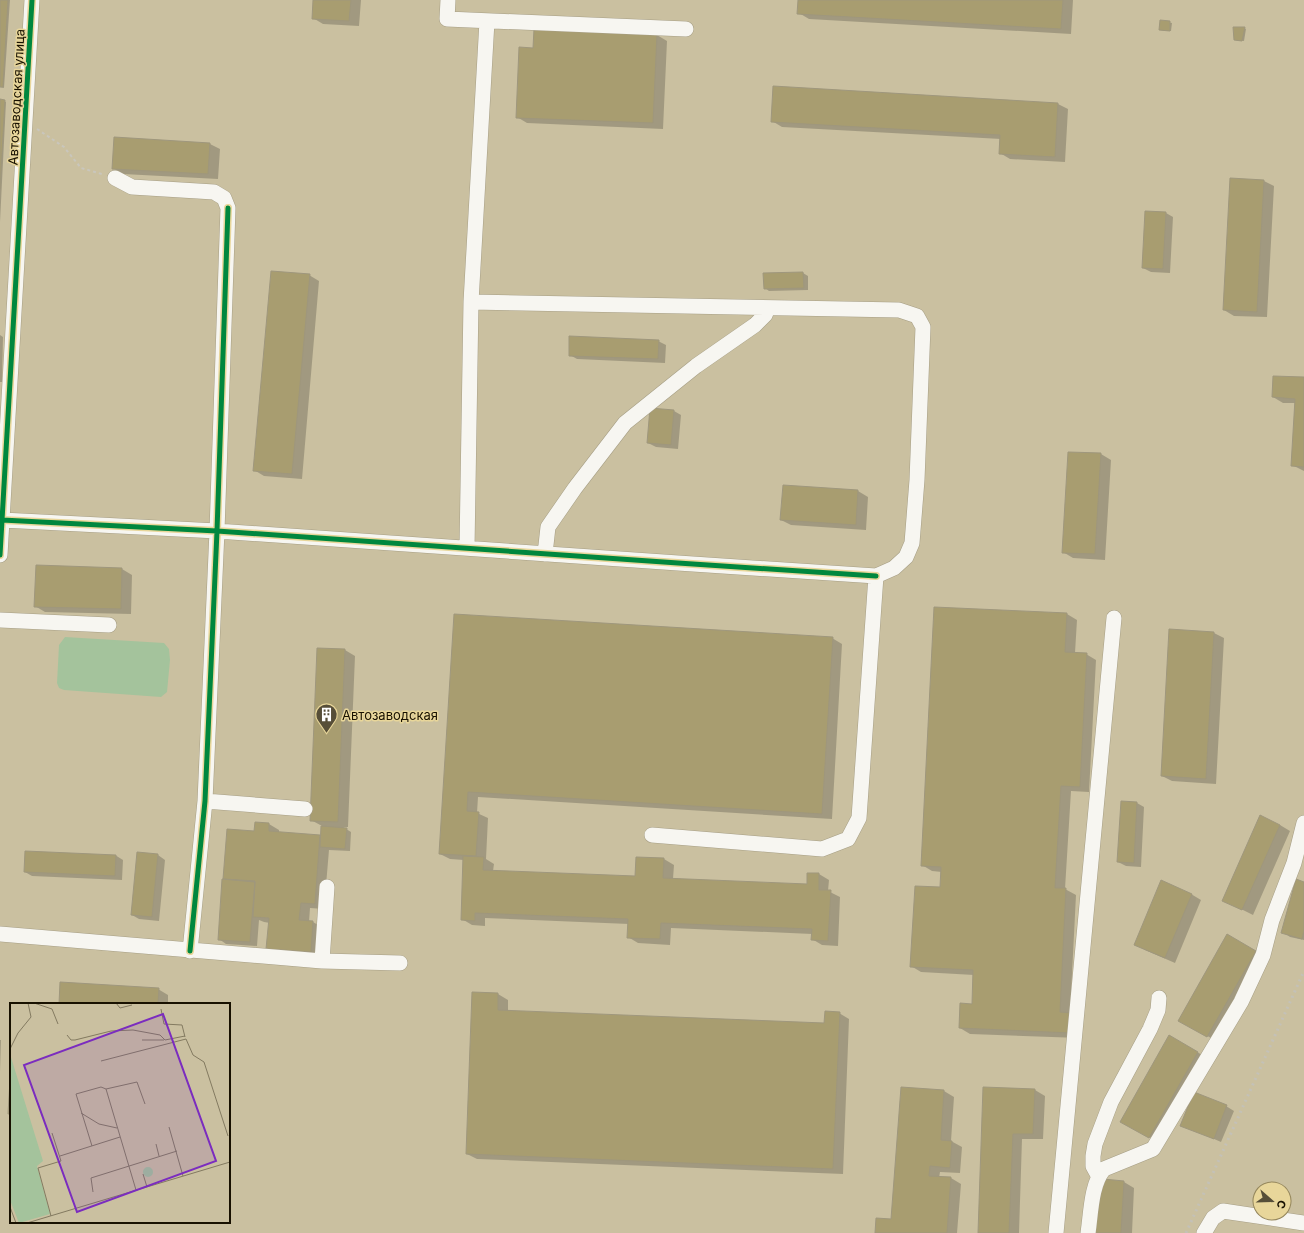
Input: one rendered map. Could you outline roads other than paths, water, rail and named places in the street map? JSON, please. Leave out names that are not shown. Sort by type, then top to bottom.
[{"type":"street","name":"Автозаводская улица","points":[[0,555],[32,0]]},
{"type":"street","points":[[448,0],[447,19],[686,29]]},
{"type":"street","points":[[467,548],[470,302],[487,20]]},
{"type":"street","points":[[115,178],[132,187],[214,192],[224,198],[228,208],[217,531],[205,801],[190,951]]},
{"type":"street","points":[[2,520],[217,531],[876,576],[894,568],[906,557],[912,543],[917,480],[923,327],[917,316],[899,310],[470,302]]},
{"type":"street","points":[[545,554],[548,527],[575,488],[625,423],[696,366],[755,324],[765,314],[768,308]]},
{"type":"street","points":[[652,835],[822,849],[848,839],[859,818],[876,576]]},
{"type":"street","points":[[1056,1233],[1114,618]]},
{"type":"street","points":[[0,620],[109,625]]},
{"type":"street","points":[[205,801],[305,809]]},
{"type":"street","points":[[1088,1233],[1095,1184],[1098,1176],[1104,1169],[1153,1149],[1241,1002],[1263,955],[1272,920],[1294,863],[1304,823]]},
{"type":"street","points":[[322,961],[327,888]]},
{"type":"street","points":[[0,934],[322,961],[400,963]]},
{"type":"street","points":[[1098,1176],[1093,1166],[1092,1156],[1095,1144],[1111,1102],[1150,1029],[1158,1010],[1159,998]]},
{"type":"street","points":[[1204,1233],[1213,1218],[1223,1210],[1304,1223]]},
{"type":"railway","points":[[1186,1233],[1304,971]]},
{"type":"place","name":"Автозаводская","points":[[327,734]]}]
